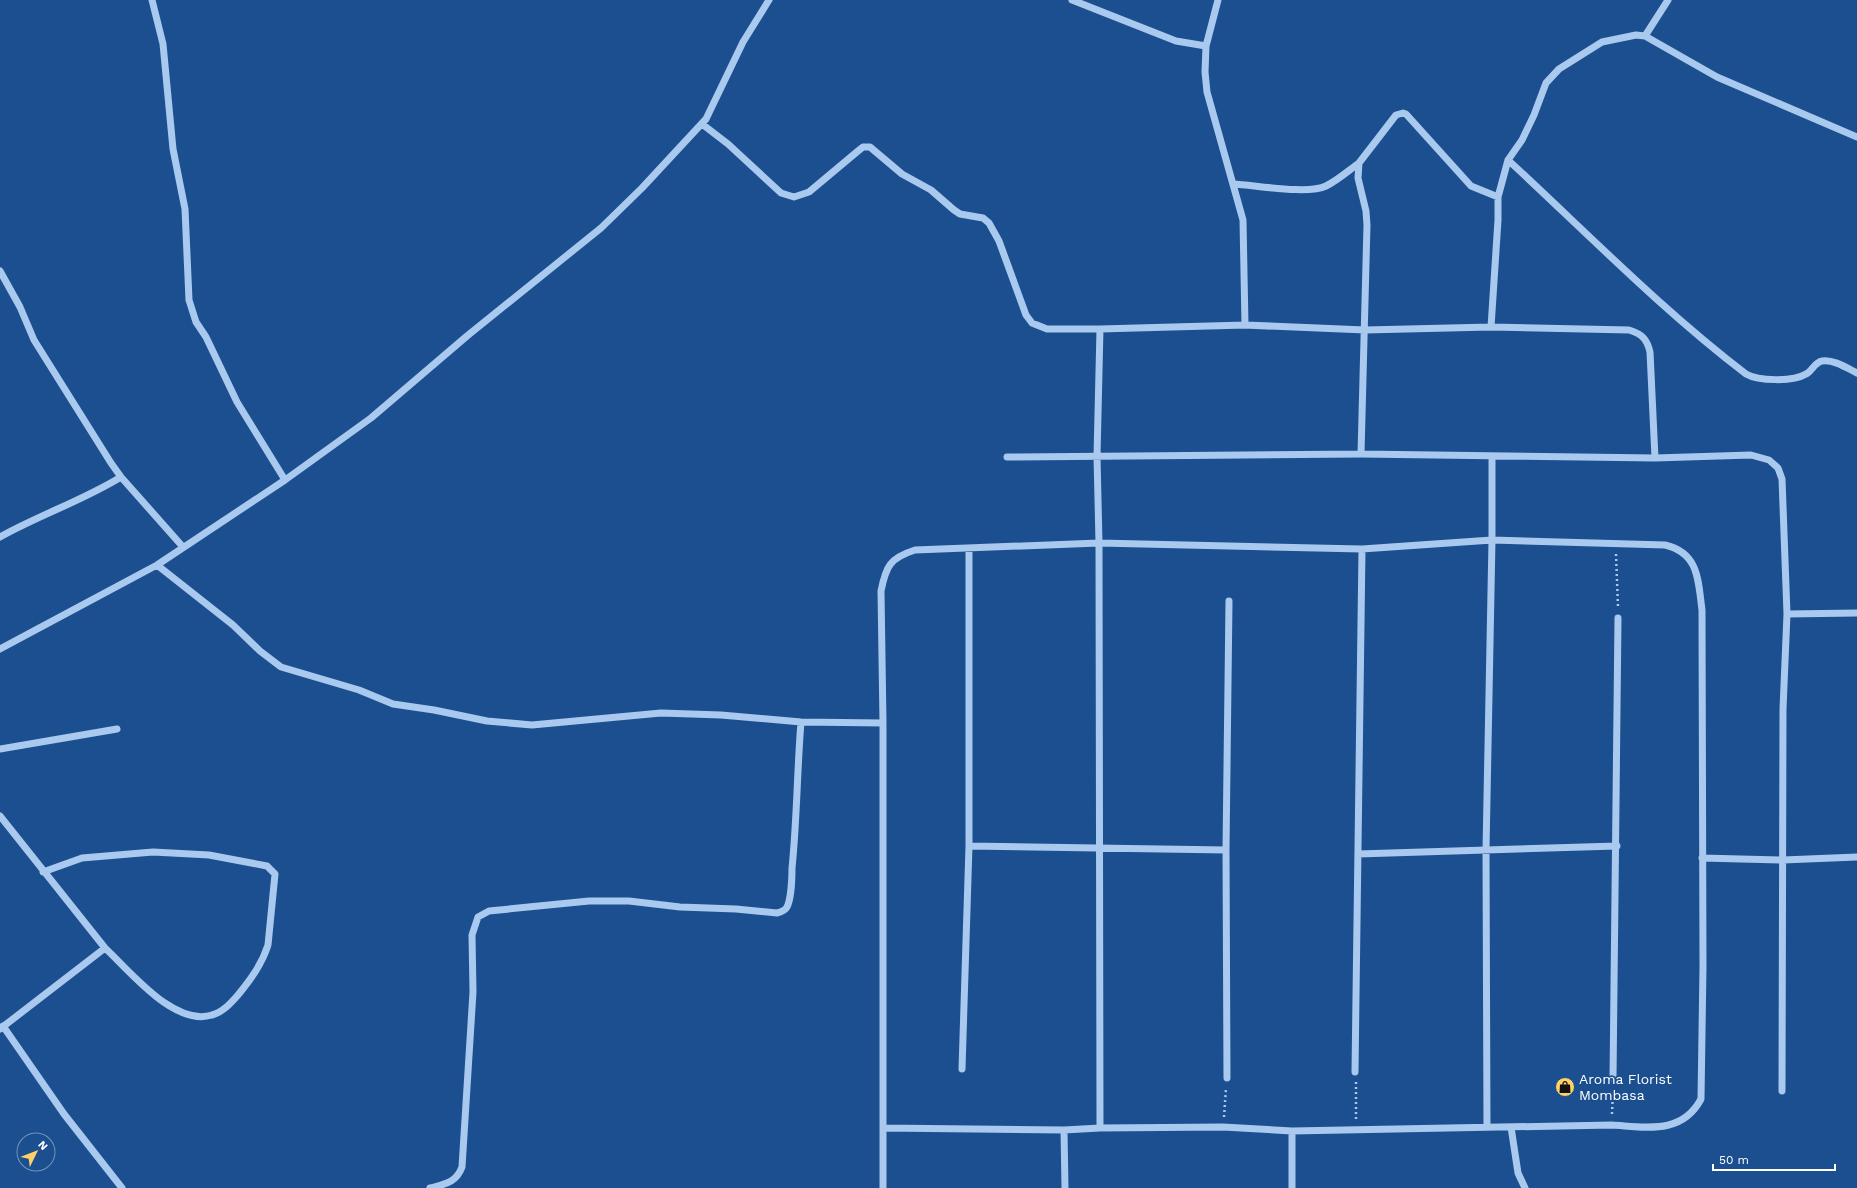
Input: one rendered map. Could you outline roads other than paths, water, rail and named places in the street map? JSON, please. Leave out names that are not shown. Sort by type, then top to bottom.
[{"type":"street","points":[[152,0],[162,44],[173,149],[185,209],[188,300],[196,322],[206,337],[237,402],[285,480]]},
{"type":"street","points":[[0,649],[157,565],[285,480],[372,418],[467,336],[601,228],[702,124],[743,42],[769,0]]},
{"type":"street","points":[[1072,0],[1176,41],[1206,46]]},
{"type":"street","points":[[1218,0],[1206,46],[1205,72],[1207,92],[1243,220],[1245,325]]},
{"type":"street","points":[[1645,36],[1668,0]]},
{"type":"street","points":[[1491,327],[1498,220],[1498,197],[1508,160],[1522,140],[1534,116],[1546,83],[1552,75],[1586,50],[1602,42],[1636,35],[1645,36],[1717,77],[1857,137]]},
{"type":"street","points":[[1234,184],[1310,190],[1325,186],[1344,175],[1359,162],[1396,115],[1403,113],[1406,114],[1440,150],[1471,186],[1498,197]]},
{"type":"street","points":[[702,124],[728,144],[781,193],[794,198],[809,192],[863,147],[870,147],[902,174],[931,190],[960,214],[983,218],[989,223],[998,241],[1026,315],[1032,323],[1048,329],[1245,325],[1365,330],[1491,327],[1629,330],[1642,336],[1646,341],[1650,352],[1655,458]]},
{"type":"street","points":[[1508,160],[1665,308],[1746,374],[1754,378],[1767,379],[1800,377],[1811,371],[1818,362],[1822,361],[1840,365],[1857,373]]},
{"type":"street","points":[[1359,162],[1358,178],[1367,225],[1365,330],[1360,454]]},
{"type":"street","points":[[0,271],[20,307],[34,340],[121,477],[184,547]]},
{"type":"street","points":[[1100,329],[1097,456],[1099,543],[1100,1128]]},
{"type":"street","points":[[1007,457],[1360,454],[1492,457],[1655,458],[1751,456],[1769,460],[1778,468],[1782,479],[1786,614],[1783,709],[1782,1091]]},
{"type":"street","points":[[1486,1126],[1486,850],[1492,540],[1492,457]]},
{"type":"street","points":[[0,537],[25,523],[99,491],[121,477]]},
{"type":"street","points":[[883,1128],[1064,1130],[1100,1128],[1223,1127],[1292,1131],[1612,1124],[1658,1128],[1672,1125],[1689,1114],[1696,1108],[1701,1099],[1702,610],[1698,578],[1694,565],[1685,554],[1676,548],[1665,545],[1492,540],[1362,549],[1099,543],[915,550],[902,554],[891,562],[884,574],[880,591],[883,724],[883,1128],[883,1188]]},
{"type":"street","points":[[962,1069],[970,846],[969,549]]},
{"type":"street","points":[[1355,1072],[1362,549]]},
{"type":"street","points":[[157,565],[233,625],[260,651],[281,667],[359,690],[393,704],[434,710],[487,721],[532,725],[661,713],[721,715],[801,722],[883,724]]},
{"type":"street","points":[[1227,1078],[1226,850],[1229,600]]},
{"type":"street","points":[[1786,614],[1857,613]]},
{"type":"street","points":[[1613,1079],[1617,846],[1618,618]]},
{"type":"street","points":[[430,1188],[451,1182],[459,1175],[462,1167],[473,992],[472,935],[478,917],[490,911],[589,901],[629,901],[680,907],[736,909],[777,913],[783,911],[788,906],[791,881],[797,817],[798,760],[801,722]]},
{"type":"street","points":[[0,749],[117,729]]},
{"type":"street","points":[[0,816],[18,836],[43,872],[105,948],[155,996],[183,1014],[196,1017],[212,1016],[225,1009],[234,1000],[257,970],[265,956],[268,945],[276,874],[267,866],[209,855],[153,852],[82,858],[43,872]]},
{"type":"street","points":[[970,846],[1100,850],[1226,850]]},
{"type":"street","points":[[1358,854],[1617,846]]},
{"type":"street","points":[[1702,858],[1783,860],[1857,857]]},
{"type":"street","points":[[105,948],[1,1027],[64,1114],[122,1188]]},
{"type":"street","points":[[1510,1127],[1518,1173],[1525,1188]]},
{"type":"street","points":[[1064,1130],[1065,1188]]},
{"type":"street","points":[[1292,1131],[1292,1188]]},
{"type":"place","name":"Aroma Florist Mombasa","points":[[1565,1087]]}]
